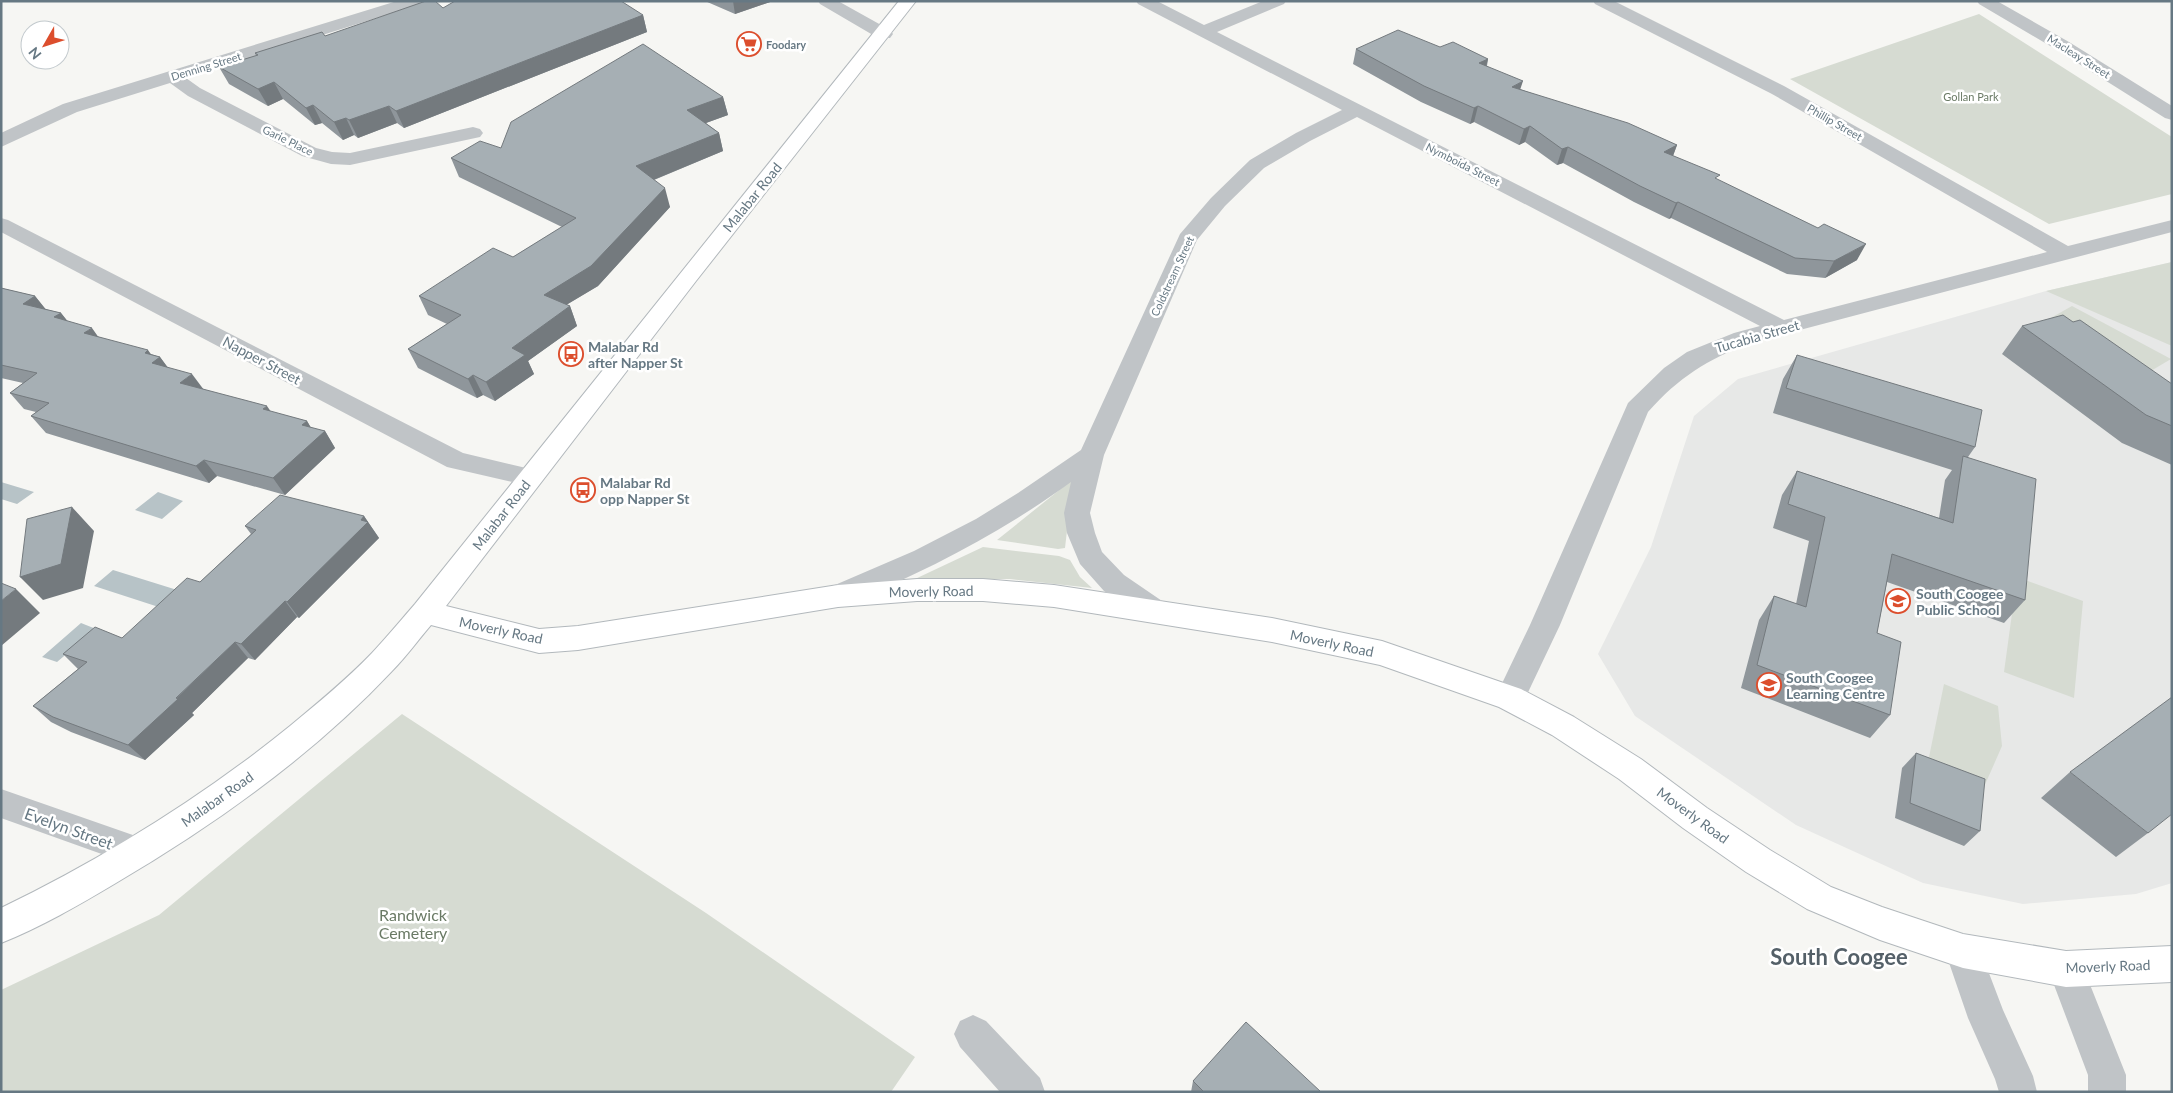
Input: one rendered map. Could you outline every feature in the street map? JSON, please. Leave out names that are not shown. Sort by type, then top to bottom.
[{"type":"main road","name":"Malabar Road","points":[[1,926],[77,887],[138,852],[232,790],[283,751],[382,662],[424,612],[688,276],[884,34],[908,1]]},
{"type":"main road","name":"Moverly Road","points":[[424,612],[539,641],[578,638],[838,596],[917,590],[983,590],[1054,596],[1272,630],[1382,653],[1510,698],[1563,726],[1630,769],[1758,861],[1819,898],[1880,923],[1963,951],[2066,968],[2172,964]]},
{"type":"street","name":"Denning Street","points":[[1,141],[24,128],[70,108],[415,1]]},
{"type":"street","points":[[826,1],[884,34]]},
{"type":"street","name":"Nymboida Street","points":[[1144,1],[1782,328]]},
{"type":"street","points":[[1202,32],[1278,1]]},
{"type":"street","name":"Phillip Street","points":[[1601,1],[1778,90],[2064,253]]},
{"type":"street","name":"Macleay Street","points":[[1986,1],[2063,46],[2172,114]]},
{"type":"street","name":"Garie Place","points":[[174,76],[194,92],[309,152],[331,158],[371,155],[473,133]]},
{"type":"street","name":"Coldstream Street","points":[[1155,611],[1114,584],[1090,557],[1081,534],[1077,513],[1090,454],[1187,238],[1218,202],[1257,164],[1303,137],[1357,110]]},
{"type":"street","name":"Napper Street","points":[[1,224],[456,461],[530,477]]},
{"type":"street","name":"Tucabia Street","points":[[1510,698],[1545,625],[1637,409],[1658,384],[1680,366],[1704,352],[1742,338],[2172,226]]},
{"type":"street","points":[[838,596],[907,568],[968,536],[1006,514],[1090,454]]},
{"type":"street","name":"Evelyn Street","points":[[1,803],[138,852]]},
{"type":"street","points":[[1963,951],[1987,1018],[2014,1076],[2018,1092]]},
{"type":"street","points":[[2066,968],[2107,1075],[2107,1092]]},
{"type":"street","points":[[973,1034],[1026,1092]]},
{"type":"shaded area","name":"South Coogee Public School","points":[[2172,262],[2172,883],[2136,894],[2023,904],[1923,883],[1796,825],[1635,716],[1598,654],[1651,547],[1694,416],[1738,379],[2046,291]]},
{"type":"shaded area","points":[[1,482],[34,492],[17,504],[1,499]]},
{"type":"shaded area","points":[[158,492],[183,501],[162,519],[135,510]]},
{"type":"shaded area","points":[[113,570],[190,594],[171,611],[94,586]]},
{"type":"shaded area","points":[[81,623],[96,629],[57,662],[42,657]]},
{"type":"green space","name":"Gollan Park","points":[[1979,14],[2172,137],[2172,194],[2049,224],[1790,79]]},
{"type":"green space","points":[[2172,262],[2172,346],[2046,291]]},
{"type":"green space","points":[[2072,306],[2171,359],[2139,378],[2040,324]]},
{"type":"green space","points":[[1073,479],[1065,548],[1058,549],[997,540]]},
{"type":"green space","points":[[983,547],[1059,556],[1070,560],[1080,577],[1092,588],[1010,579],[915,579]]},
{"type":"green space","points":[[2017,577],[2083,601],[2074,698],[2004,672]]},
{"type":"green space","points":[[1944,684],[1998,706],[2002,746],[1984,787],[1928,762]]},
{"type":"green space","name":"Randwick Cemetery","points":[[402,714],[706,913],[915,1057],[891,1092],[1,1092],[1,990],[159,915]]},
{"type":"building","points":[[426,1],[435,1],[443,8],[455,1],[621,1],[643,15],[396,111],[389,106],[349,120],[346,118],[334,122],[313,105],[306,108],[274,82],[258,89],[219,67],[258,55],[255,53],[322,32],[325,36]]},
{"type":"building","points":[[1398,30],[1440,47],[1453,42],[1488,59],[1479,63],[1523,81],[1512,87],[1628,123],[1677,145],[1664,152],[1720,175],[1715,178],[1818,228],[1824,224],[1866,244],[1834,261],[1795,258],[1640,186],[1568,147],[1562,149],[1530,126],[1524,129],[1478,106],[1474,108],[1424,86],[1356,49]]},
{"type":"building","points":[[643,44],[723,97],[687,110],[719,133],[636,166],[665,188],[591,266],[544,295],[570,306],[512,348],[525,355],[486,382],[473,375],[468,379],[408,349],[461,315],[419,296],[493,248],[513,257],[576,218],[451,158],[480,141],[501,148],[511,122]]},
{"type":"building","points":[[1,288],[35,296],[23,304],[61,313],[54,317],[92,328],[84,333],[148,350],[145,353],[160,357],[152,363],[192,374],[180,383],[267,406],[263,409],[307,421],[302,425],[325,431],[273,478],[204,460],[196,466],[31,416],[49,403],[10,393],[37,373],[1,365]]},
{"type":"building","points":[[2063,315],[2073,322],[2080,320],[2172,384],[2172,426],[2146,415],[2022,326]]},
{"type":"building","points":[[1797,355],[1982,410],[1975,447],[1786,388]]},
{"type":"building","points":[[1963,456],[2036,479],[2025,600],[1892,554],[1877,633],[1901,642],[1890,715],[1757,665],[1774,596],[1806,607],[1825,517],[1788,504],[1797,471],[1953,523]]},
{"type":"building","points":[[280,495],[364,516],[361,520],[368,522],[287,602],[285,601],[241,644],[235,642],[176,698],[178,699],[128,745],[53,717],[33,706],[87,662],[63,654],[95,627],[122,638],[187,578],[200,582],[256,530],[245,526]]},
{"type":"building","points":[[72,507],[61,564],[20,577],[27,519]]},
{"type":"building","points":[[1,583],[16,589],[1,601]]},
{"type":"building","points":[[2172,697],[2172,814],[2148,833],[2070,772]]},
{"type":"building","points":[[1916,753],[1985,779],[1980,831],[1910,803]]},
{"type":"building","points":[[1246,1022],[1321,1092],[1204,1092],[1193,1081]]},
{"type":"place","name":"Foodary","points":[[749,44]]},
{"type":"place","name":"Malabar Rd after Napper St","points":[[571,354]]},
{"type":"place","name":"Malabar Rd opp Napper St","points":[[583,490]]},
{"type":"place","name":"South Coogee Public School","points":[[1898,601]]},
{"type":"place","name":"South Coogee Learning Centre","points":[[1769,685]]},
{"type":"district","name":"South Coogee","points":[[1839,956]]}]
